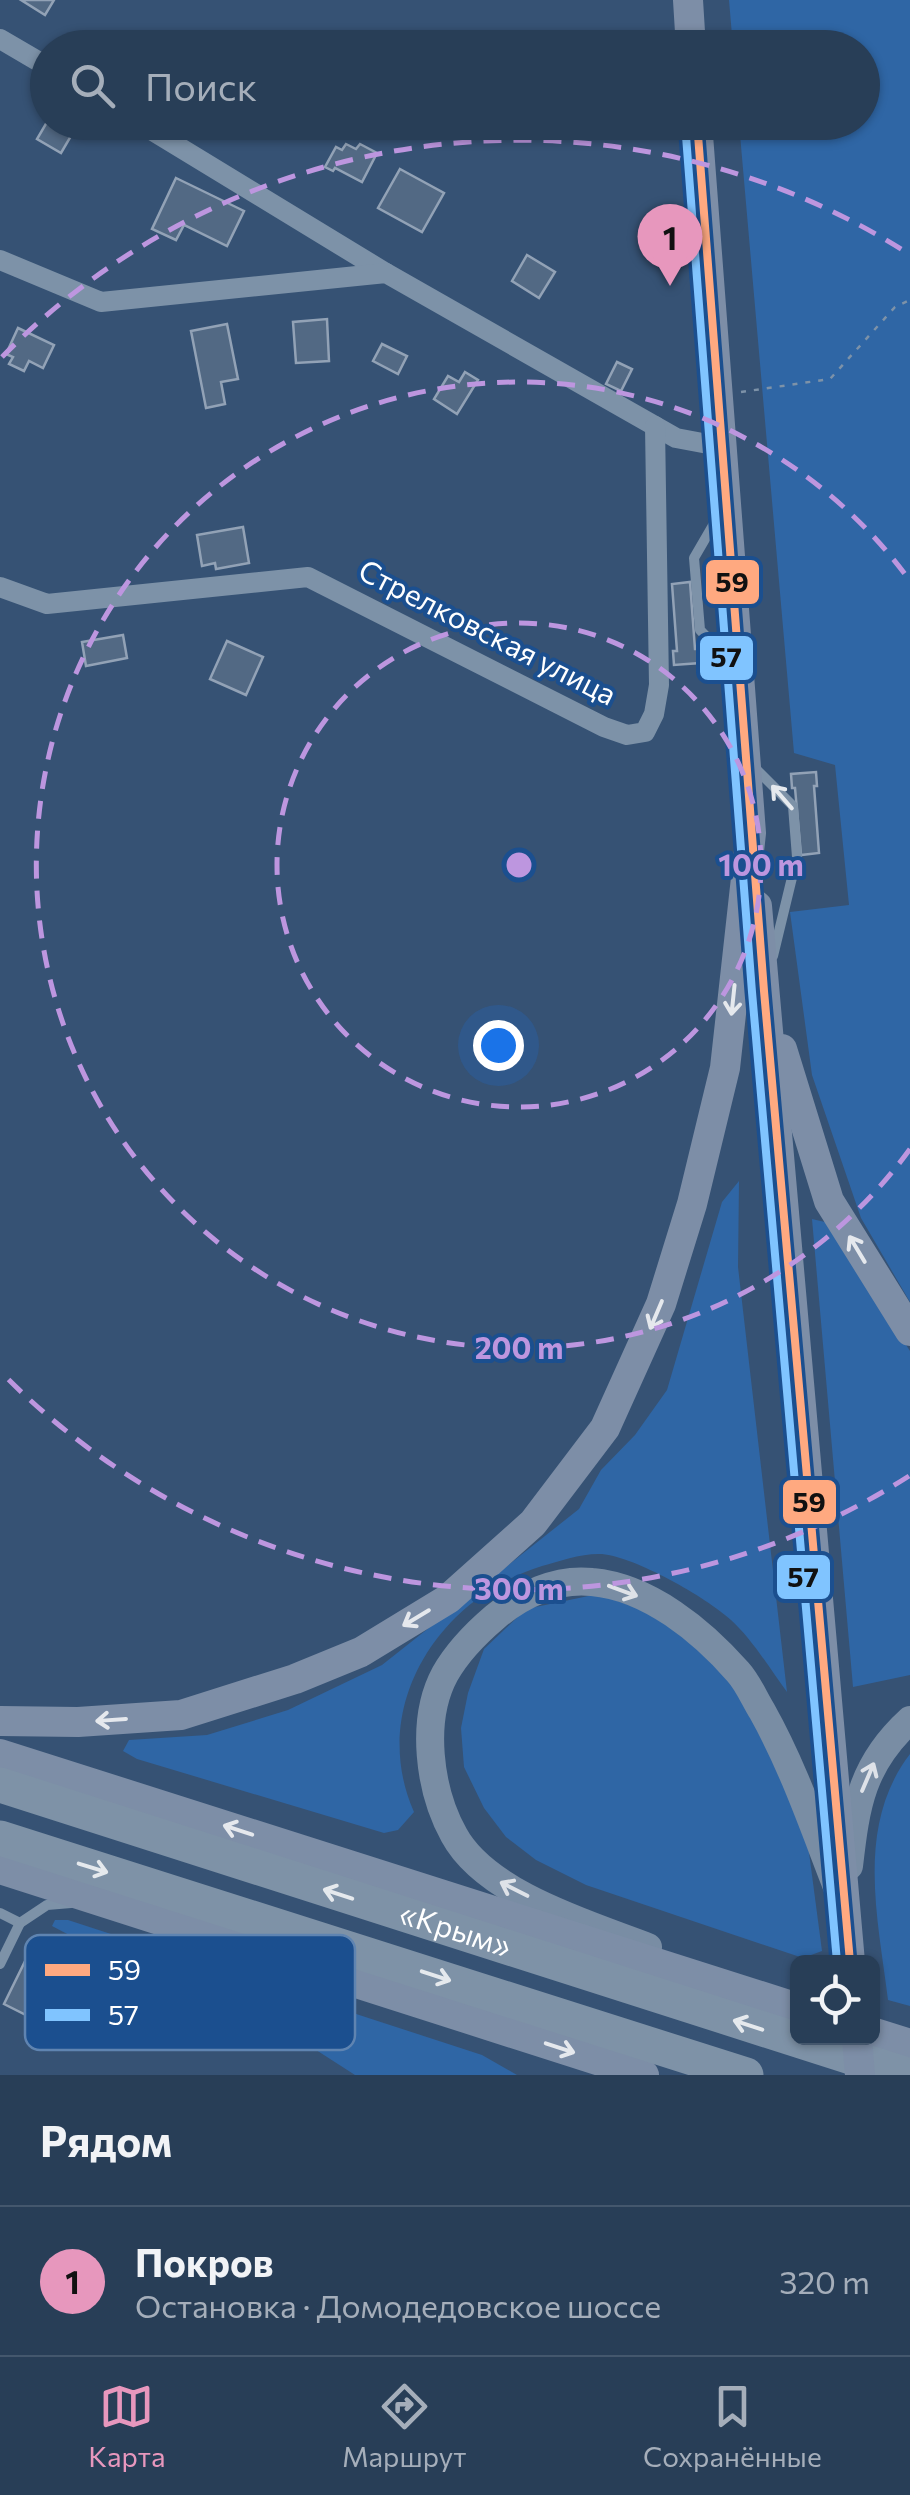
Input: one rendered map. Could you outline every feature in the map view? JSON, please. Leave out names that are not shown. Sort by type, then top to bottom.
[{"type":"highway","name":"«Крым»","points":[[0,1785],[908,2075]]},
{"type":"highway","name":"«Крым»","points":[[0,1838],[305,1935]]},
{"type":"highway","name":"«Крым»","points":[[355,1951],[746,2075]]},
{"type":"main road","points":[[688,0],[690,30]]},
{"type":"main road","points":[[699,140],[764,990],[849,1955]]},
{"type":"main road","points":[[0,1720],[78,1722],[181,1715],[295,1678],[360,1652],[448,1599],[534,1524],[604,1428],[661,1304],[692,1204],[725,1068],[752,834]]},
{"type":"main road","points":[[764,990],[829,1200],[910,1330]]},
{"type":"main road","points":[[790,2005],[559,1912],[494,1880],[454,1837],[431,1775],[430,1729],[443,1677],[465,1644],[492,1619],[518,1598],[551,1586],[589,1581],[662,1606],[741,1674],[779,1741],[845,1907]]},
{"type":"main road","points":[[845,1907],[855,1806],[876,1757],[910,1720]]},
{"type":"main road","points":[[0,1754],[790,2005]]},
{"type":"main road","points":[[0,1869],[206,1935]]},
{"type":"main road","points":[[355,1983],[644,2075]]},
{"type":"main road","points":[[880,2035],[910,2042]]},
{"type":"main road","points":[[857,2045],[860,2075]]},
{"type":"street","points":[[0,38],[30,56]]},
{"type":"street","points":[[168,140],[386,273],[676,438],[724,447]]},
{"type":"street","points":[[0,260],[101,302],[386,273]]},
{"type":"street","name":"Стрелковская улица","points":[[0,587],[46,604],[308,577],[604,727],[627,735],[646,732],[659,685],[656,426]]},
{"type":"lane","points":[[746,759],[793,806],[797,857],[764,990]]},
{"type":"lane","points":[[0,1964],[20,1923],[47,1906],[106,1903]]},
{"type":"lane","points":[[0,1913],[20,1923]]},
{"type":"path","points":[[720,395],[830,380],[895,306],[910,300]]},
{"type":"shaded area","points":[[729,0],[910,0],[910,1302],[861,1218],[812,1075],[790,912],[849,905],[835,765],[794,753],[740,140],[880,140],[880,30],[732,30]]},
{"type":"shaded area","points":[[739,1181],[738,1267],[787,1692],[746,1636],[720,1611],[651,1570],[616,1557],[594,1554],[542,1566],[505,1581],[472,1603],[444,1630],[422,1662],[407,1697],[400,1734],[402,1773],[414,1812],[398,1830],[384,1833],[137,1759],[123,1751],[129,1740],[207,1735],[288,1710],[382,1665],[579,1509],[601,1470],[635,1435],[667,1390],[722,1202]]},
{"type":"shaded area","points":[[812,1219],[825,1222],[910,1351],[910,1675],[853,1687]]},
{"type":"shaded area","points":[[598,1594],[651,1613],[718,1659],[760,1724],[808,1845],[822,1951],[794,1955],[586,1885],[536,1860],[506,1837],[484,1808],[464,1767],[461,1728],[468,1693],[484,1649],[526,1609]]},
{"type":"shaded area","points":[[910,1754],[910,2006],[888,2000],[875,1873],[882,1811]]},
{"type":"shaded area","points":[[55,1920],[68,1920],[114,1935],[69,1935],[52,1926]]},
{"type":"shaded area","points":[[355,2014],[482,2055],[517,2075],[355,2075],[316,2050],[355,2050]]},
{"type":"building","points":[[21,0],[54,0],[45,15]]},
{"type":"building","points":[[39,140],[69,140],[61,153]]},
{"type":"building","points":[[346,144],[356,149],[360,144],[377,153],[362,182],[325,167],[336,147],[342,150]]},
{"type":"building","points":[[400,169],[444,193],[422,232],[378,208]]},
{"type":"building","points":[[176,178],[244,211],[227,246],[184,225],[176,240],[152,229]]},
{"type":"building","points":[[527,255],[555,272],[539,298],[512,281]]},
{"type":"building","points":[[327,319],[329,361],[296,363],[293,322]]},
{"type":"building","points":[[227,324],[238,379],[221,382],[225,404],[206,408],[191,331]]},
{"type":"building","points":[[18,328],[54,345],[43,368],[29,361],[24,371],[9,364],[13,357],[6,354]]},
{"type":"building","points":[[382,344],[407,356],[398,374],[373,361]]},
{"type":"building","points":[[617,362],[632,369],[621,391],[606,384]]},
{"type":"building","points":[[465,372],[478,380],[457,414],[434,399],[448,376],[459,382]]},
{"type":"building","points":[[243,527],[249,563],[216,569],[215,563],[202,566],[197,535]]},
{"type":"building","points":[[690,582],[695,649],[700,663],[674,665],[673,651],[677,651],[672,584]]},
{"type":"building","points":[[123,635],[127,658],[86,666],[82,642]]},
{"type":"building","points":[[227,641],[263,657],[246,695],[210,679]]},
{"type":"building","points":[[816,772],[819,853],[801,855],[791,774]]},
{"type":"building","points":[[25,1961],[25,2014],[4,2004]]},
{"type":"transit line","name":"57","points":[[686,140],[752,992],[836,1955]]},
{"type":"transit line","name":"59","points":[[698,140],[764,991],[849,1955]]},
{"type":"place","name":"Покров","points":[[670,286]]}]
